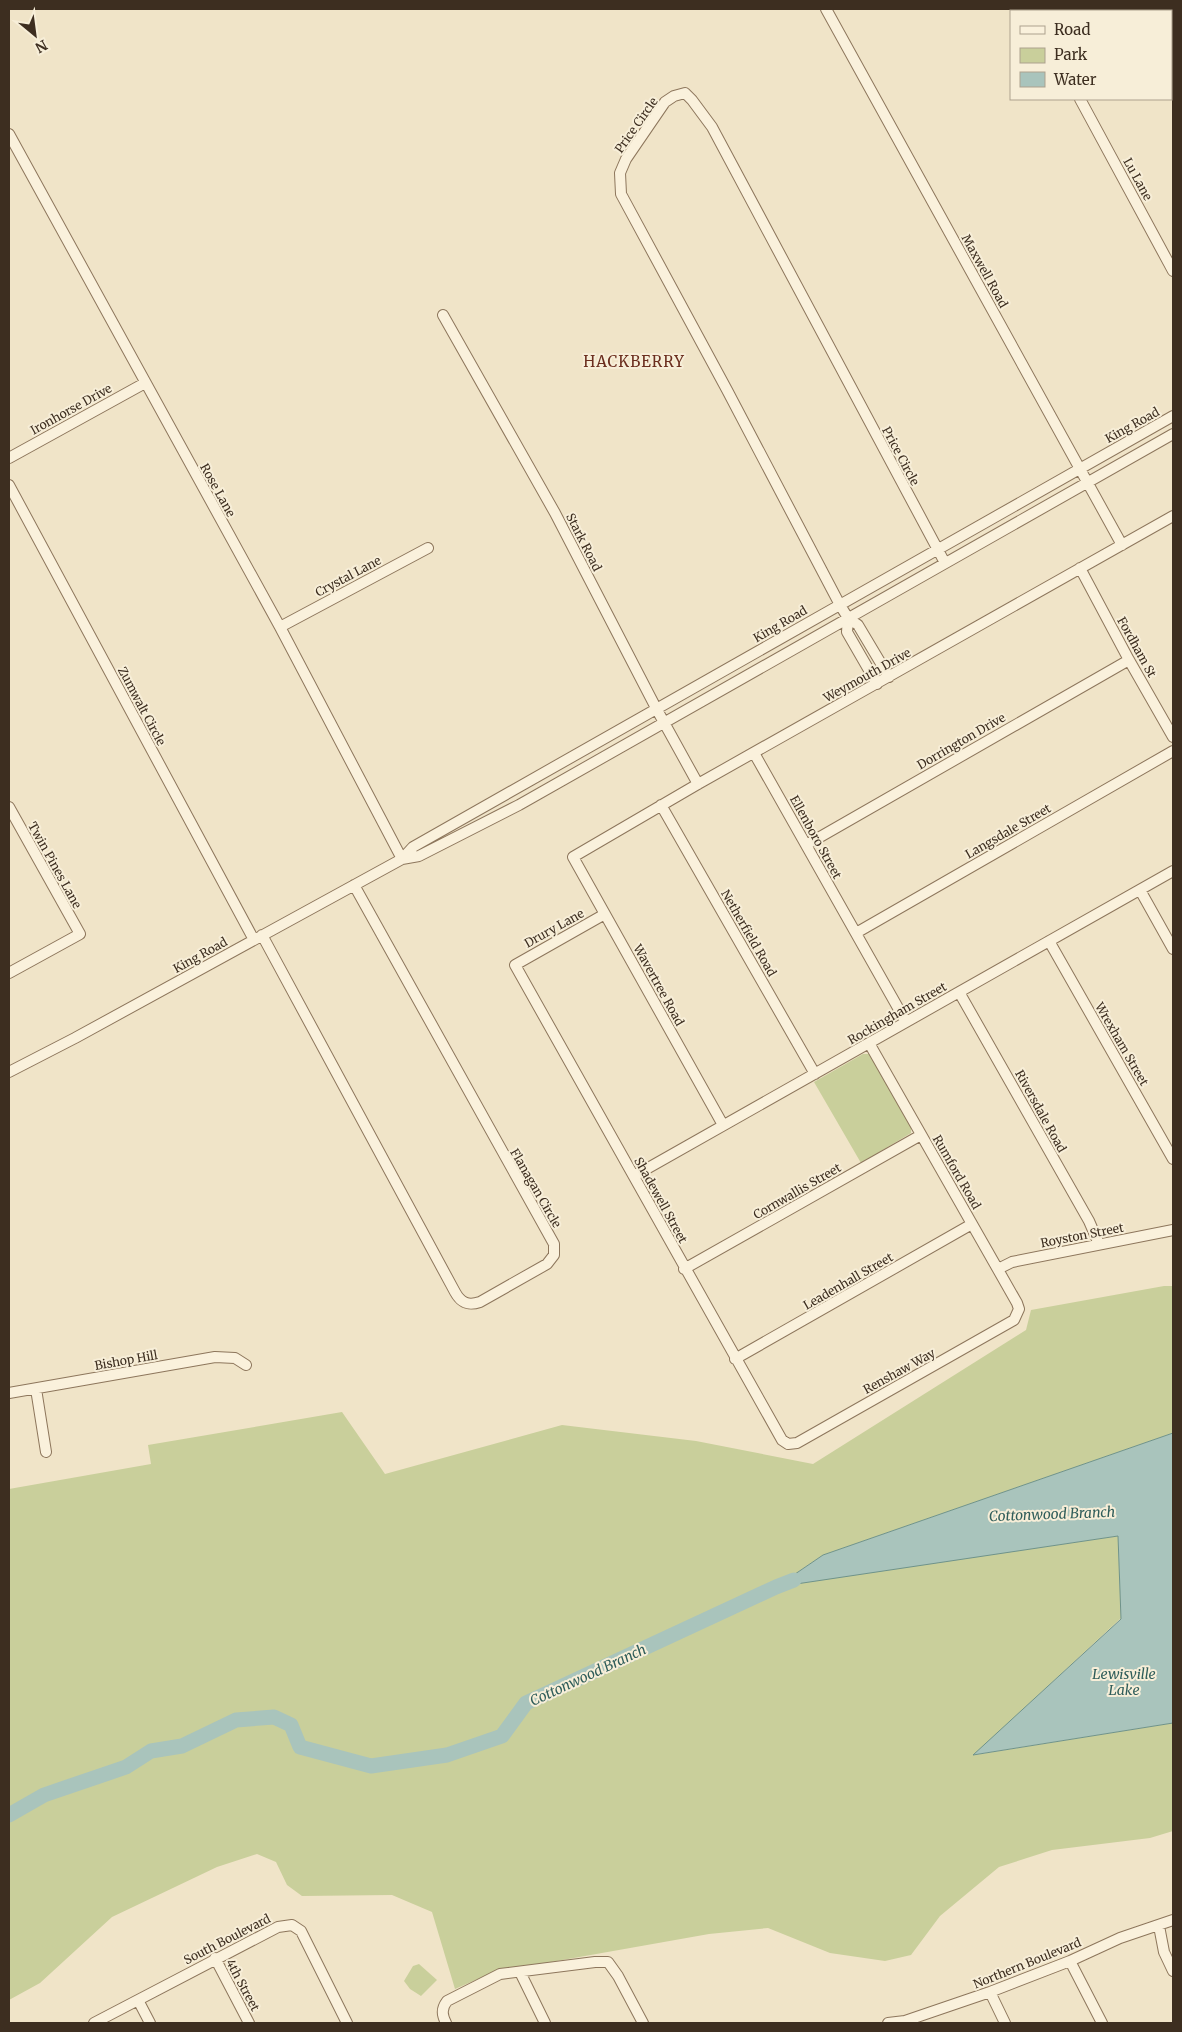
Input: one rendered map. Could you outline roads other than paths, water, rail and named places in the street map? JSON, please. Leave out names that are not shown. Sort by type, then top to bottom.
[{"type":"street","name":"Maxwell Road","points":[[826,9],[1122,545]]},
{"type":"street","name":"Price Circle","points":[[840,605],[621,194],[620,173],[626,159],[666,102],[674,96],[685,93],[712,128],[945,563]]},
{"type":"street","name":"Lu Lane","points":[[1084,100],[1173,271]]},
{"type":"street","name":"Rose Lane","points":[[9,134],[280,627],[402,859]]},
{"type":"street","name":"Stark Road","points":[[443,316],[555,513],[656,708],[698,784]]},
{"type":"street","name":"Ironhorse Drive","points":[[9,458],[145,383]]},
{"type":"street","name":"King Road","points":[[402,859],[413,847],[1173,416]]},
{"type":"street","name":"King Road","points":[[9,1072],[75,1038],[402,859],[419,856],[518,805],[1173,434]]},
{"type":"street","name":"Zumwalt Circle","points":[[9,485],[258,938]]},
{"type":"street","name":"Weymouth Drive","points":[[573,857],[661,805],[1080,568],[1172,520]]},
{"type":"street","name":"Crystal Lane","points":[[280,627],[428,548]]},
{"type":"street","name":"Fordham St","points":[[1080,568],[1173,737]]},
{"type":"street","points":[[840,605],[848,618],[858,625],[890,677]]},
{"type":"street","points":[[848,618],[847,632],[877,684]]},
{"type":"street","points":[[784,636],[791,650]]},
{"type":"street","name":"Dorrington Drive","points":[[806,845],[1129,660]]},
{"type":"street","name":"Langsdale Street","points":[[856,933],[1173,751]]},
{"type":"street","name":"Ellenboro Street","points":[[754,753],[906,1022]]},
{"type":"street","points":[[567,759],[574,773]]},
{"type":"street","name":"Netherfield Road","points":[[661,805],[815,1074]]},
{"type":"street","name":"Twin Pines Lane","points":[[9,807],[80,934],[9,973]]},
{"type":"street","name":"Wavertree Road","points":[[573,857],[723,1125]]},
{"type":"street","name":"Rockingham Street","points":[[634,1176],[1173,871]]},
{"type":"street","name":"Flanagan Circle","points":[[258,938],[454,1292],[467,1304],[480,1302],[547,1264],[554,1254],[554,1244],[354,885]]},
{"type":"street","points":[[1140,890],[1173,949]]},
{"type":"street","name":"Drury Lane","points":[[515,965],[605,914]]},
{"type":"street","name":"Wrexham Street","points":[[1049,941],[1173,1159]]},
{"type":"street","name":"Shadewell Street","points":[[515,965],[735,1359],[782,1440],[788,1444]]},
{"type":"street","name":"Riversdale Road","points":[[959,992],[1089,1220],[1099,1244]]},
{"type":"street","name":"Rumford Road","points":[[869,1043],[1018,1303],[1018,1313]]},
{"type":"street","name":"Cornwallis Street","points":[[684,1269],[921,1134]]},
{"type":"street","name":"Leadenhall Street","points":[[735,1359],[972,1224]]},
{"type":"street","name":"Royston Street","points":[[998,1269],[1012,1262],[1173,1230]]},
{"type":"street","name":"Renshaw Way","points":[[788,1444],[797,1443],[1014,1320],[1018,1313]]},
{"type":"street","name":"Bishop Hill","points":[[9,1393],[215,1357],[235,1358],[246,1365]]},
{"type":"street","points":[[36,1389],[46,1452]]},
{"type":"street","name":"Northern Boulevard","points":[[888,2023],[906,2022],[990,1992],[1070,1961],[1120,1938],[1173,1920]]},
{"type":"street","name":"South Boulevard","points":[[94,2023],[215,1958],[278,1927],[292,1925],[301,1931],[347,2023]]},
{"type":"street","points":[[1158,1926],[1164,1952],[1173,1971]]},
{"type":"street","name":"4th Street","points":[[215,1958],[249,2023]]},
{"type":"street","points":[[1070,1961],[1102,2023]]},
{"type":"street","points":[[446,2023],[442,2014],[443,2006],[447,2001],[500,1974],[594,1962],[608,1962],[618,1976],[643,2023]]},
{"type":"street","points":[[520,1972],[546,2023]]},
{"type":"street","points":[[990,1992],[1005,2023]]},
{"type":"street","points":[[138,2000],[150,2023]]},
{"type":"water","name":"Lewisville Lake","points":[[1173,1433],[1173,1723],[973,1755],[1121,1619],[1118,1536],[776,1587],[823,1555]]},
{"type":"waterway","name":"Cottonwood Branch","points":[[9,1815],[44,1795],[126,1767],[151,1751],[182,1746],[236,1720],[274,1717],[291,1725],[300,1747],[371,1766],[447,1755],[502,1736],[526,1703],[794,1580]]},
{"type":"district","name":"HACKBERRY","points":[[634,361]]}]
